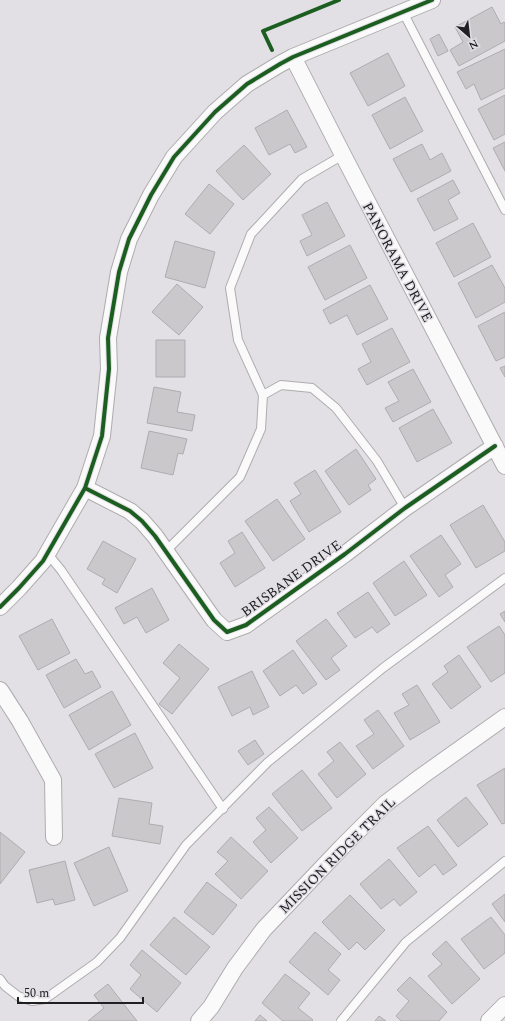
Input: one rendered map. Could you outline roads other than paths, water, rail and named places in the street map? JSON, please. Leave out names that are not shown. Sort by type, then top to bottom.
[{"type":"street","points":[[0,607],[43,561],[85,488],[102,436],[109,368],[108,338],[119,272],[129,239],[151,195],[174,157],[215,112],[247,84],[293,57],[432,0]]},
{"type":"street","name":"PANORAMA DRIVE","points":[[293,57],[342,155],[505,466]]},
{"type":"street","name":"BRISBANE DRIVE","points":[[85,488],[130,511],[142,521],[166,551],[214,620],[227,632],[246,625],[345,554],[405,508],[495,446]]},
{"type":"street","points":[[0,690],[20,721],[53,780],[54,837]]},
{"type":"street","name":"MISSION RIDGE TRAIL","points":[[199,1021],[211,1007],[236,968],[264,929],[385,804],[505,717]]},
{"type":"street","points":[[489,1021],[505,1005]]},
{"type":"lane","points":[[403,12],[505,210]]},
{"type":"lane","points":[[166,551],[240,477],[261,429],[263,395],[238,340],[230,288],[251,234],[302,178],[342,155]]},
{"type":"lane","points":[[263,395],[281,385],[312,388],[336,408],[377,461],[405,508]]},
{"type":"lane","points":[[47,553],[61,570],[223,809]]},
{"type":"lane","points":[[0,980],[18,996],[32,1001],[44,999],[97,962],[120,938],[186,845],[268,762],[377,673],[505,578]]},
{"type":"lane","points":[[341,1021],[406,942],[505,861]]}]
